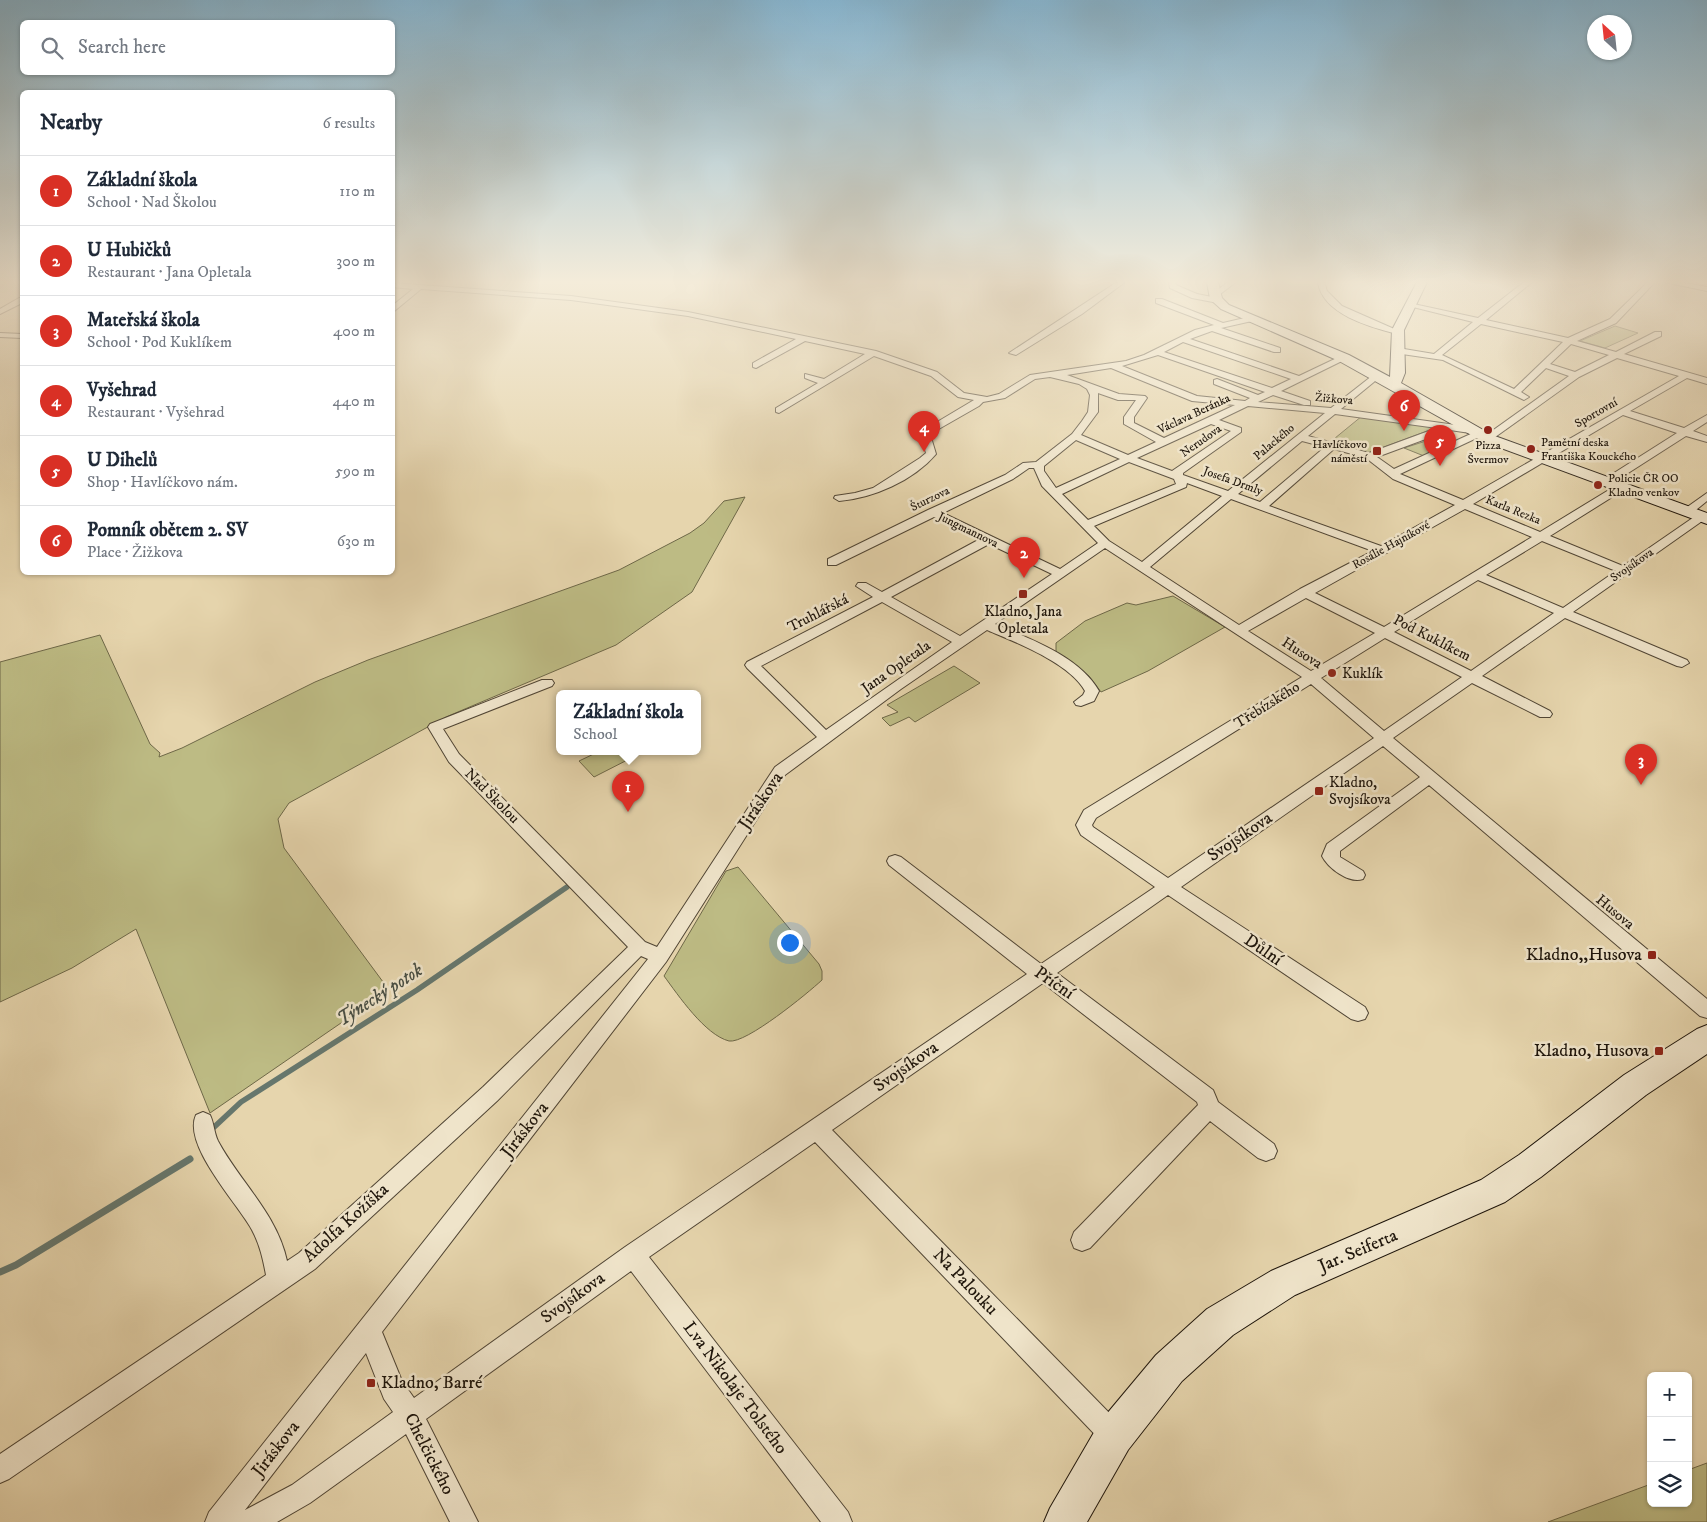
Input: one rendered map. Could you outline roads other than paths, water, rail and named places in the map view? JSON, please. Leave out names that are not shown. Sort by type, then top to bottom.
[{"type":"street","points":[[756,364],[777,353]]},
{"type":"street","points":[[779,410],[873,353]]},
{"type":"street","points":[[873,353],[934,374],[946,381],[955,392],[980,399],[1002,396],[1025,381],[1046,374],[1114,366],[1155,353]]},
{"type":"street","points":[[1160,353],[1332,412]]},
{"type":"street","points":[[1224,353],[1299,378]]},
{"type":"street","points":[[1333,353],[1394,384],[1478,434],[1698,516]]},
{"type":"street","points":[[1394,384],[1398,373],[1398,353]]},
{"type":"street","points":[[1418,353],[1437,355],[1536,403]]},
{"type":"street","points":[[1516,392],[1556,353]]},
{"type":"street","points":[[1613,353],[1707,381]]},
{"type":"street","points":[[1392,474],[1478,434],[1536,403],[1576,375],[1617,354]]},
{"type":"street","points":[[1147,357],[1258,398]]},
{"type":"street","name":"Václava Beránka","points":[[1055,493],[1344,358]]},
{"type":"street","points":[[1544,365],[1576,375]]},
{"type":"street","name":"Žižkova","points":[[1114,366],[1195,399],[1332,412],[1449,427],[1478,434]]},
{"type":"street","points":[[1046,374],[1072,378],[1118,397],[1142,398],[1129,417],[1129,424],[1164,442]]},
{"type":"street","name":"Palackého","points":[[1141,568],[1377,375]]},
{"type":"street","name":"Sportovní","points":[[1545,459],[1551,453],[1686,375]]},
{"type":"street","points":[[808,376],[825,382]]},
{"type":"street","points":[[1039,465],[1074,436],[1093,412],[1096,402],[1090,387]]},
{"type":"street","points":[[839,498],[860,496],[885,484],[920,463],[931,454],[925,433],[976,404],[980,399]]},
{"type":"street","points":[[1623,412],[1707,439]]},
{"type":"street","name":"Třebízského","points":[[1168,886],[1086,831],[1084,825],[1090,814],[1542,537],[1685,432],[1707,418]]},
{"type":"street","name":"Nerudova","points":[[1086,525],[1182,485],[1178,472],[1238,430],[1210,420]]},
{"type":"street","points":[[1299,437],[1370,456],[1449,427]]},
{"type":"street","name":"Josefa Drmly","points":[[1074,436],[1129,458],[1382,550]]},
{"type":"street","points":[[1262,506],[1332,446]]},
{"type":"street","name":"Karla Rezka","points":[[1370,456],[1392,474],[1624,570]]},
{"type":"street","name":"Rosálie Hajníkové","points":[[1238,631],[1304,592],[1545,459]]},
{"type":"street","name":"Šturzova","points":[[832,562],[932,512],[1009,477],[1027,464],[1039,465]]},
{"type":"street","name":"Husova","points":[[1039,465],[1042,478],[1105,543],[1312,678],[1707,1010]]},
{"type":"street","name":"Svojsíkova","points":[[250,1522],[300,1494],[392,1430],[410,1414],[633,1255],[1564,613],[1698,516],[1707,496]]},
{"type":"street","name":"Jungmannova","points":[[932,512],[1059,573]]},
{"type":"street","name":"Truhlářská","points":[[825,737],[752,665],[988,540]]},
{"type":"street","name":"Jana Opletala","points":[[825,737],[985,624],[1105,543]]},
{"type":"street","points":[[1478,576],[1682,663]]},
{"type":"street","points":[[862,586],[960,642]]},
{"type":"street","name":"Pod Kuklíkem","points":[[1304,592],[1545,714]]},
{"type":"street","points":[[985,624],[1034,645],[1086,680],[1092,691],[1089,698],[1081,702]]},
{"type":"street","name":"Nad Školou","points":[[547,683],[435,727],[454,758],[639,947]]},
{"type":"street","name":"Jiráskova","points":[[219,1522],[660,957],[770,782],[788,764],[825,737]]},
{"type":"street","points":[[1357,875],[1330,856],[1332,848],[1420,783],[1432,778]]},
{"type":"street","name":"Příční","points":[[895,861],[1040,974],[1052,979],[1206,1097],[1208,1108],[1266,1151]]},
{"type":"street","name":"Důlní","points":[[1168,886],[1358,1014]]},
{"type":"street","points":[[639,947],[660,957]]},
{"type":"street","name":"Adolfa Kožíška","points":[[0,1470],[307,1261],[490,1094],[639,947]]},
{"type":"street","name":"Jar. Seiferta","points":[[1064,1522],[1114,1436],[1168,1368],[1220,1322],[1283,1282],[1493,1191],[1530,1166],[1635,1084],[1707,1038]]},
{"type":"street","points":[[1082,1240],[1208,1108]]},
{"type":"street","points":[[203,1122],[207,1143],[260,1222],[273,1249],[279,1280]]},
{"type":"street","name":"Na Palouku","points":[[817,1129],[1114,1436]]},
{"type":"street","name":"Lva Nikolaje Tolstého","points":[[633,1255],[838,1522]]},
{"type":"street","name":"Chelčického","points":[[369,1330],[393,1390],[410,1414],[464,1522]]},
{"type":"waterway","name":"Týnecký potok","points":[[211,1130],[241,1102],[417,990],[567,887]]},
{"type":"waterway","name":"Týnecký potok","points":[[0,1272],[16,1265],[190,1159]]},
{"type":"place","name":"Pizza Švermov","points":[[1488,430]]},
{"type":"place","name":"Pomník obětem 2. SV","points":[[1404,431]]},
{"type":"place","name":"Pamětní deska Františka Kouckého","points":[[1531,449]]},
{"type":"place","name":"Havlíčkovo náměstí","points":[[1377,451]]},
{"type":"place","name":"Vyšehrad","points":[[924,452]]},
{"type":"place","name":"U Dihelů","points":[[1440,466]]},
{"type":"place","name":"Policie ČR OO Kladno venkov","points":[[1598,485]]},
{"type":"place","name":"U Hubičků","points":[[1024,578]]},
{"type":"place","name":"Kladno, Jana Opletala","points":[[1023,594]]},
{"type":"place","name":"Kuklík","points":[[1332,673]]},
{"type":"place","name":"Mateřská škola","points":[[1641,785]]},
{"type":"place","name":"Kladno, Svojsíkova","points":[[1319,791]]},
{"type":"place","name":"Základní škola","points":[[628,812]]},
{"type":"place","name":"Kladno,,Husova","points":[[1652,955]]},
{"type":"place","name":"Kladno, Husova","points":[[1659,1051]]},
{"type":"place","name":"Kladno, Barré","points":[[371,1383]]}]
